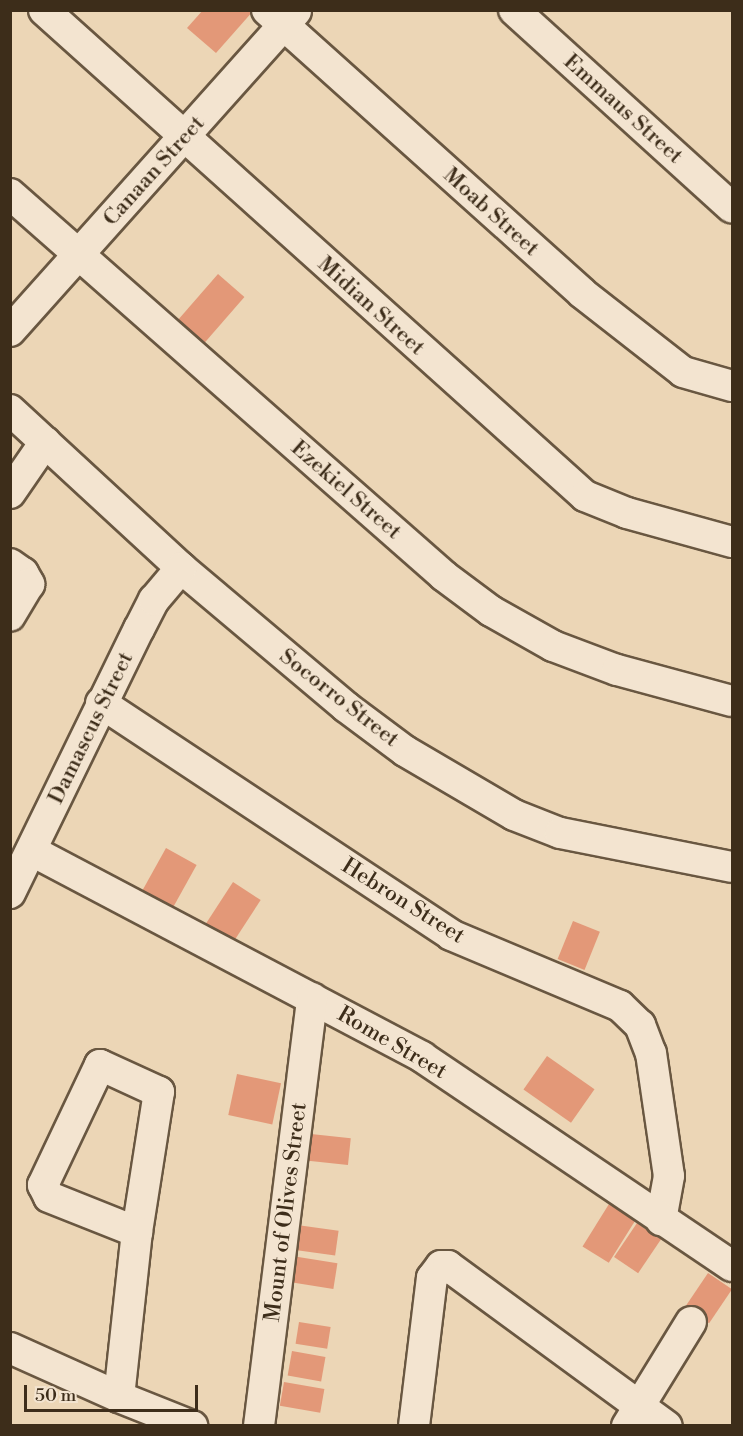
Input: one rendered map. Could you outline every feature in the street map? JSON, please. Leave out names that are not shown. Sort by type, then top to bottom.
[{"type":"street","name":"Midian Street","points":[[44,10],[549,468],[585,496],[627,513],[732,542]]},
{"type":"street","name":"Emmaus Street","points":[[514,10],[732,208]]},
{"type":"street","name":"Canaan Street","points":[[10,331],[184,137],[282,16]]},
{"type":"street","name":"Moab Street","points":[[282,16],[582,293],[683,372],[732,386]]},
{"type":"street","name":"Ezekiel Street","points":[[10,194],[444,576],[491,611],[553,646],[617,670],[732,701]]},
{"type":"street","name":"Socorro Street","points":[[10,410],[181,568],[371,726],[405,751],[514,815],[560,833],[732,867]]},
{"type":"street","points":[[10,493],[45,442]]},
{"type":"street","points":[[10,564],[23,573],[29,584],[10,616]]},
{"type":"street","name":"Damascus Street","points":[[10,893],[101,703],[154,600],[181,568]]},
{"type":"street","name":"Hebron Street","points":[[101,703],[451,935],[620,1006],[640,1025],[651,1053],[669,1176],[661,1220]]},
{"type":"street","name":"Rome Street","points":[[32,851],[422,1057],[732,1266]]},
{"type":"street","name":"Mount of Olives Street","points":[[259,1425],[312,998]]},
{"type":"street","points":[[118,1397],[137,1232],[159,1092],[100,1065],[42,1185],[49,1197],[137,1232]]},
{"type":"street","points":[[414,1425],[432,1278],[441,1266],[448,1266],[633,1415],[667,1425]]},
{"type":"street","points":[[633,1415],[691,1322]]},
{"type":"street","points":[[10,1348],[118,1397],[192,1425]]},
{"type":"building","points":[[203,10],[254,10],[216,53],[187,28]]},
{"type":"building","points":[[218,274],[244,297],[202,345],[176,322]]},
{"type":"building","points":[[166,848],[197,865],[173,908],[142,891]]},
{"type":"building","points":[[233,882],[261,900],[231,945],[204,927]]},
{"type":"building","points":[[573,921],[600,932],[585,970],[558,959]]},
{"type":"building","points":[[547,1056],[595,1089],[571,1123],[523,1090]]},
{"type":"building","points":[[237,1074],[281,1083],[272,1124],[228,1115]]},
{"type":"building","points":[[311,1134],[351,1138],[348,1165],[308,1161]]},
{"type":"building","points":[[609,1204],[635,1220],[609,1263],[583,1246]]},
{"type":"building","points":[[637,1223],[661,1239],[638,1273],[614,1257]]},
{"type":"building","points":[[297,1225],[339,1231],[335,1256],[294,1250]]},
{"type":"building","points":[[292,1256],[337,1263],[333,1289],[288,1282]]},
{"type":"building","points":[[708,1273],[732,1289],[709,1323],[685,1307]]},
{"type":"building","points":[[299,1322],[331,1327],[327,1349],[296,1344]]},
{"type":"building","points":[[292,1351],[325,1357],[321,1382],[288,1376]]},
{"type":"building","points":[[284,1382],[324,1389],[320,1413],[280,1406]]}]
